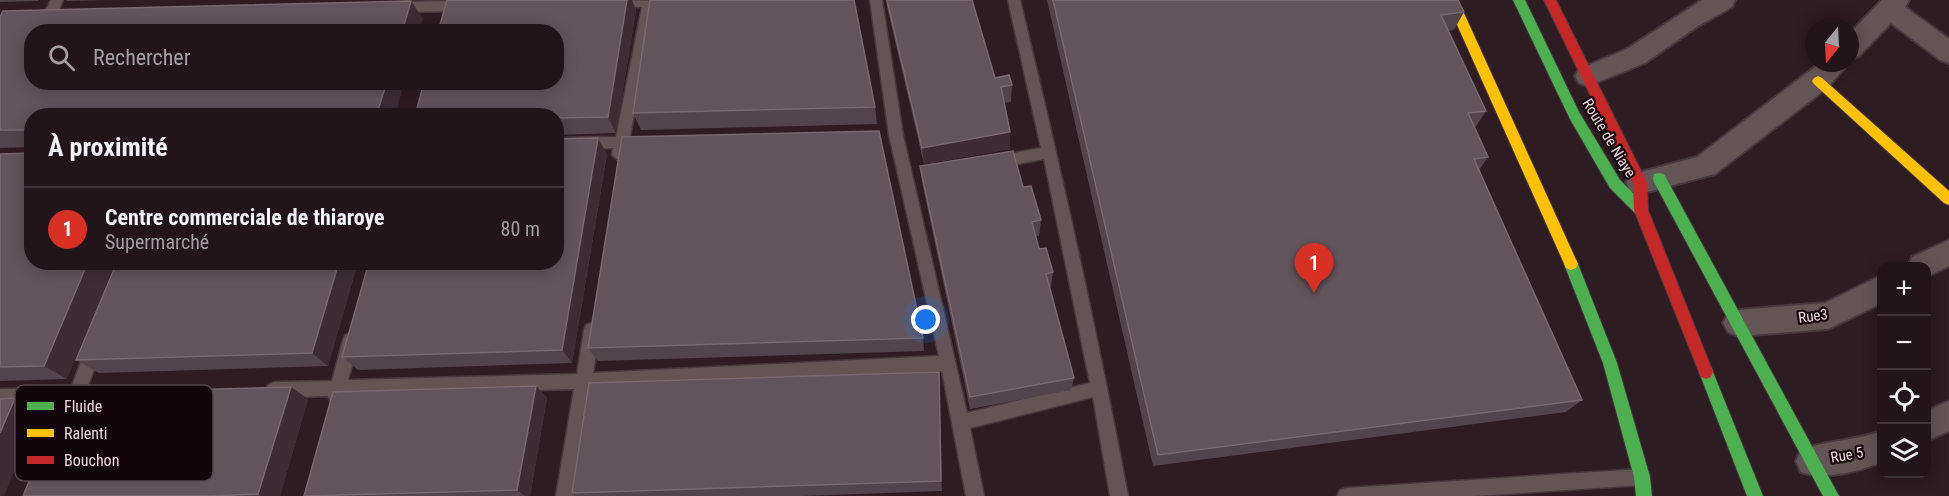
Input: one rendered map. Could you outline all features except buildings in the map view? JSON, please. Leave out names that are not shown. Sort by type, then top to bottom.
[{"type":"street","points":[[1452,0],[1562,242],[1610,363],[1642,477],[1644,496]]},
{"type":"street","name":"Route de Niaye","points":[[1519,0],[1574,114],[1615,184],[1641,210],[1650,181],[1588,76],[1550,0]]},
{"type":"street","points":[[1588,76],[1636,56],[1689,19],[1723,0]]},
{"type":"street","points":[[1859,40],[1893,4],[1949,53]]},
{"type":"street","points":[[1831,496],[1738,323],[1650,181],[1705,165],[1827,72],[1949,199]]},
{"type":"street","points":[[1641,210],[1755,496]]},
{"type":"street","points":[[1931,262],[1949,252]]},
{"type":"street","name":"Rue3","points":[[1738,323],[1828,316],[1877,290]]},
{"type":"street","points":[[1931,424],[1949,416]]},
{"type":"street","name":"Rue 5","points":[[1812,461],[1866,453],[1877,448]]},
{"type":"lane","points":[[876,0],[890,135],[911,178],[975,496]]},
{"type":"lane","points":[[1014,0],[1050,152],[1100,388],[1119,496]]},
{"type":"lane","points":[[602,3],[682,1]]},
{"type":"lane","points":[[616,176],[649,2]]},
{"type":"lane","points":[[379,7],[450,3],[473,6]]},
{"type":"lane","points":[[444,23],[450,3]]},
{"type":"lane","points":[[564,144],[645,141]]},
{"type":"lane","points":[[984,165],[1050,152]]},
{"type":"lane","points":[[565,496],[594,312]]},
{"type":"lane","points":[[332,410],[357,320]]},
{"type":"lane","points":[[79,385],[103,329]]},
{"type":"lane","points":[[254,390],[583,381],[949,363]]},
{"type":"lane","points":[[961,422],[1100,388]]},
{"type":"lane","points":[[0,397],[15,397]]},
{"type":"lane","points":[[1346,496],[1642,477]]},
{"type":"traffic: fast","points":[[1519,0],[1574,115],[1615,184],[1641,210]]},
{"type":"traffic: fast","points":[[1659,178],[1831,496]]},
{"type":"traffic: fast","points":[[1571,264],[1610,363],[1642,477],[1644,496]]},
{"type":"traffic: fast","points":[[1706,372],[1755,496]]},
{"type":"traffic: slow","points":[[1452,0],[1571,264]]},
{"type":"traffic: slow","points":[[1818,81],[1949,199]]},
{"type":"traffic: jam","points":[[1550,0],[1640,183],[1641,210],[1706,372]]},
{"type":"place","name":"Centre commerciale de thiaroye","points":[[1314,293]]}]
